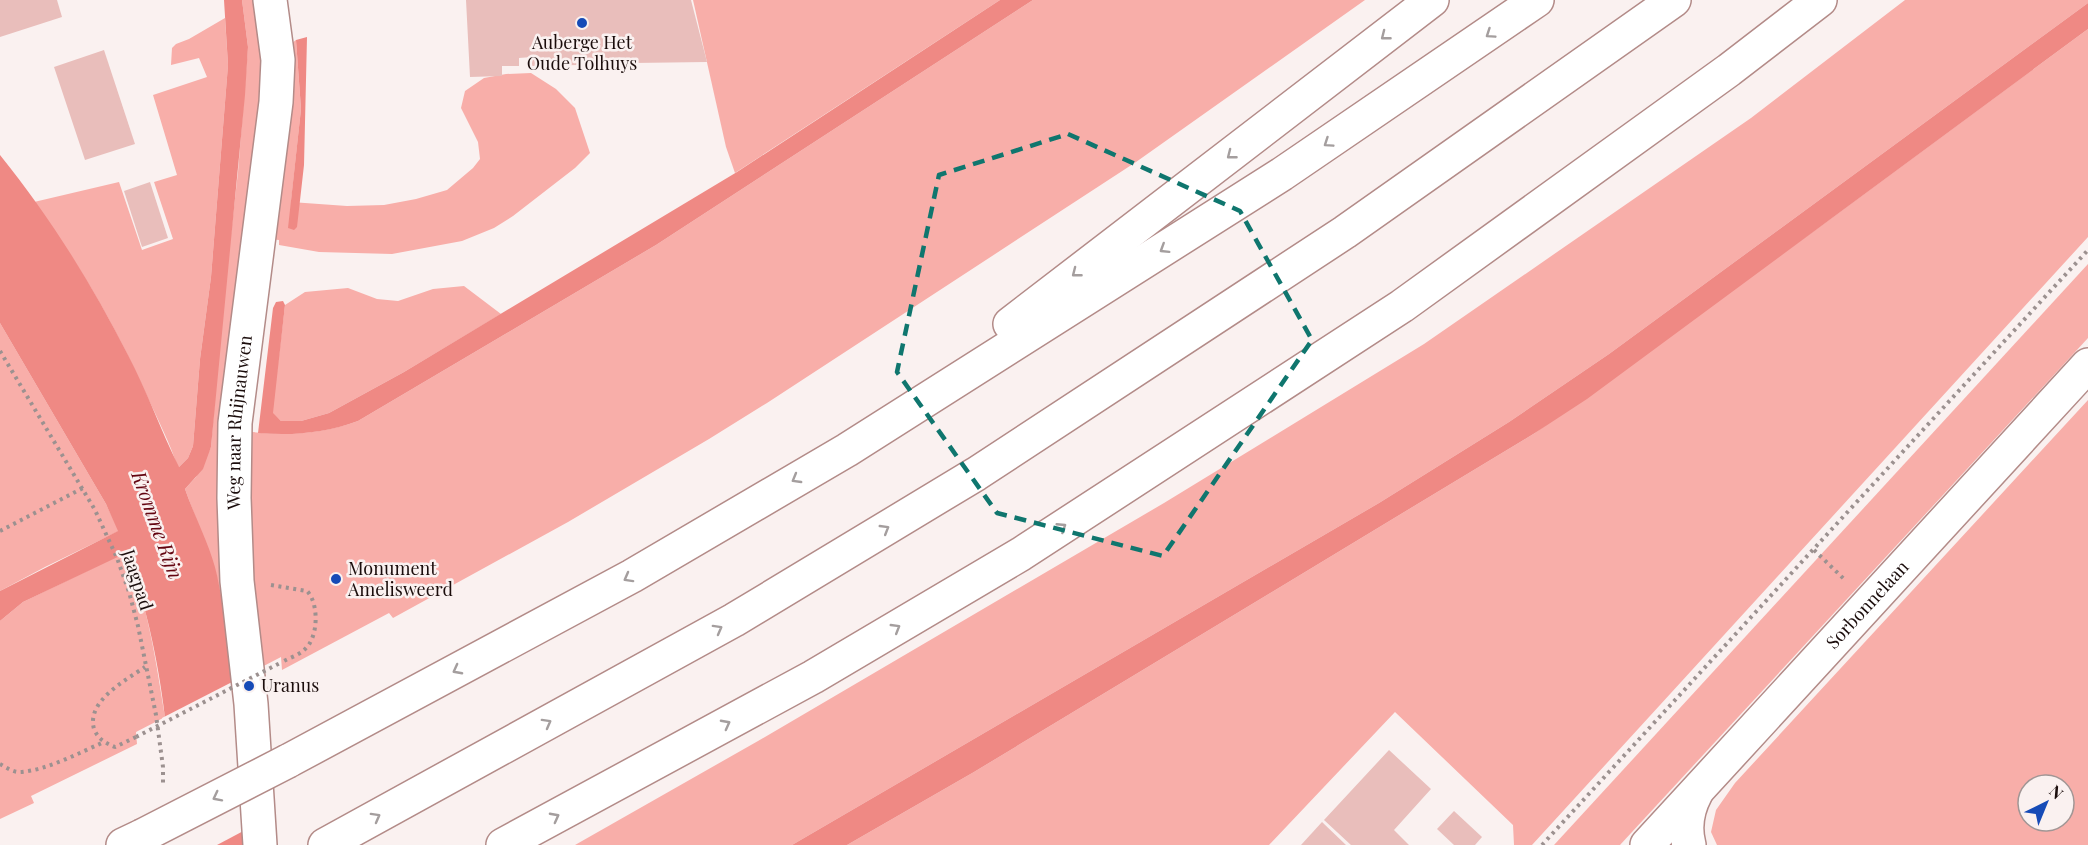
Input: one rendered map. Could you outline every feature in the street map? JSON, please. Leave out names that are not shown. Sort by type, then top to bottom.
[{"type":"main road","name":"Weg naar Rhijnauwen","points":[[260,845],[251,704],[237,581],[234,498],[235,423],[276,102],[278,60],[270,0]]},
{"type":"main road","points":[[847,450],[1432,0]]},
{"type":"main road","points":[[133,840],[288,761],[633,576],[847,450],[1282,174],[1537,0]]},
{"type":"main road","points":[[325,845],[734,620],[976,474],[1346,232],[1674,0]]},
{"type":"main road","points":[[503,845],[813,677],[1021,554],[1402,306],[1729,70],[1820,0]]},
{"type":"main road","name":"Sorbonnelaan","points":[[1647,845],[2088,365]]},
{"type":"main road","points":[[1689,845],[1686,827],[1688,808],[1700,786]]},
{"type":"path","points":[[1542,845],[2088,250]]},
{"type":"path","name":"Jaagpad","points":[[0,351],[83,488],[117,558],[132,603],[156,715],[163,767],[163,789]]},
{"type":"path","points":[[0,531],[83,488]]},
{"type":"path","points":[[1814,550],[1869,603]]},
{"type":"path","points":[[145,667],[114,688],[94,710],[93,723],[96,734],[104,742],[115,747],[305,650],[312,638],[315,613],[309,592],[263,584]]},
{"type":"path","points":[[0,764],[9,770],[21,773],[62,761],[104,742]]},
{"type":"highlighted area","points":[[1068,134],[1240,211],[1312,340],[1163,556],[997,513],[897,372],[939,175]]},
{"type":"shaded area","points":[[242,0],[256,0],[263,63],[234,692],[225,618],[216,573],[185,489],[196,477],[211,447],[248,47]]},
{"type":"shaded area","points":[[693,0],[1000,0],[735,173],[726,147]]},
{"type":"shaded area","points":[[1033,0],[1365,0],[1136,162],[709,439],[568,522],[393,618],[389,613],[282,670],[281,657],[256,670],[243,431],[273,434],[316,432],[358,421],[656,245]]},
{"type":"shaded area","points":[[1905,0],[2088,0],[2088,3],[1609,354],[1509,422],[1379,503],[792,845],[575,845],[758,741],[1164,503],[1424,344],[1751,118]]},
{"type":"shaded area","points":[[225,18],[228,65],[211,277],[200,359],[193,446],[188,458],[178,468],[160,423],[109,320],[82,272],[34,202],[119,182],[142,250],[173,239],[154,182],[177,175],[153,95],[207,77],[199,58],[171,65],[172,48]]},
{"type":"shaded area","points":[[2088,29],[2088,237],[1532,845],[1514,845],[1513,825],[1395,712],[1269,845],[847,845],[974,772],[1535,433]]},
{"type":"shaded area","points":[[296,40],[301,109],[291,202],[347,206],[384,205],[447,190],[480,159],[478,142],[461,108],[465,91],[484,78],[506,74],[531,73],[556,89],[575,108],[590,153],[575,168],[513,216],[494,228],[462,241],[392,254],[319,252],[279,245],[279,240],[269,239],[292,43]]},
{"type":"shaded area","points":[[2088,264],[2088,338],[1620,845],[1554,845]]},
{"type":"shaded area","points":[[464,286],[501,314],[404,372],[329,413],[301,421],[281,421],[272,413],[285,305],[305,292],[348,288],[377,299],[398,301],[433,289]]},
{"type":"shaded area","points":[[0,323],[106,504],[119,531],[0,591]]},
{"type":"shaded area","points":[[2088,400],[2088,845],[1717,845],[1711,832],[1716,810],[1735,783]]},
{"type":"shaded area","points":[[126,552],[146,613],[165,717],[136,732],[137,744],[31,796],[34,803],[0,819],[0,621],[23,602]]},
{"type":"water","name":"Kromme Rijn","points":[[224,0],[242,0],[248,47],[245,95],[211,447],[203,469],[185,489],[214,564],[229,642],[246,845],[170,845],[169,771],[160,683],[146,615],[126,553],[23,602],[0,621],[0,591],[118,531],[106,504],[0,323],[0,155],[53,227],[100,303],[135,369],[179,467],[188,458],[193,446],[200,359],[211,277],[228,65]]},
{"type":"water","points":[[1000,0],[1033,0],[656,245],[358,421],[309,433],[258,433],[273,308],[276,302],[283,301],[285,305],[273,413],[281,421],[301,421],[329,413],[404,372],[737,172]]},
{"type":"water","points":[[2088,3],[2088,29],[1587,399],[1535,433],[974,772],[847,845],[792,845],[1379,503],[1509,422],[1609,354]]},
{"type":"water","points":[[307,37],[304,165],[297,227],[294,230],[288,228],[301,109],[296,40]]},
{"type":"pier","points":[[236,680],[249,828],[217,845],[167,845],[162,718]]},
{"type":"building","points":[[0,0],[57,0],[62,17],[0,37]]},
{"type":"building","name":"Auberge Het Oude Tolhuys","points":[[466,0],[691,0],[707,62],[633,63],[633,67],[579,68],[578,65],[532,66],[532,57],[519,58],[519,66],[502,66],[502,76],[470,77]]},
{"type":"building","points":[[104,50],[135,144],[85,160],[54,67]]},
{"type":"building","points":[[150,182],[168,238],[142,247],[124,191]]},
{"type":"building","points":[[1389,750],[1431,789],[1394,830],[1409,845],[1351,845],[1324,820]]},
{"type":"building","points":[[1454,811],[1482,837],[1475,845],[1454,845],[1437,829]]},
{"type":"building","points":[[1322,822],[1346,845],[1301,845]]},
{"type":"place","name":"Auberge Het Oude Tolhuys","points":[[582,23]]},
{"type":"place","name":"Monument Amelisweerd","points":[[336,579]]},
{"type":"place","name":"Uranus","points":[[249,686]]}]
